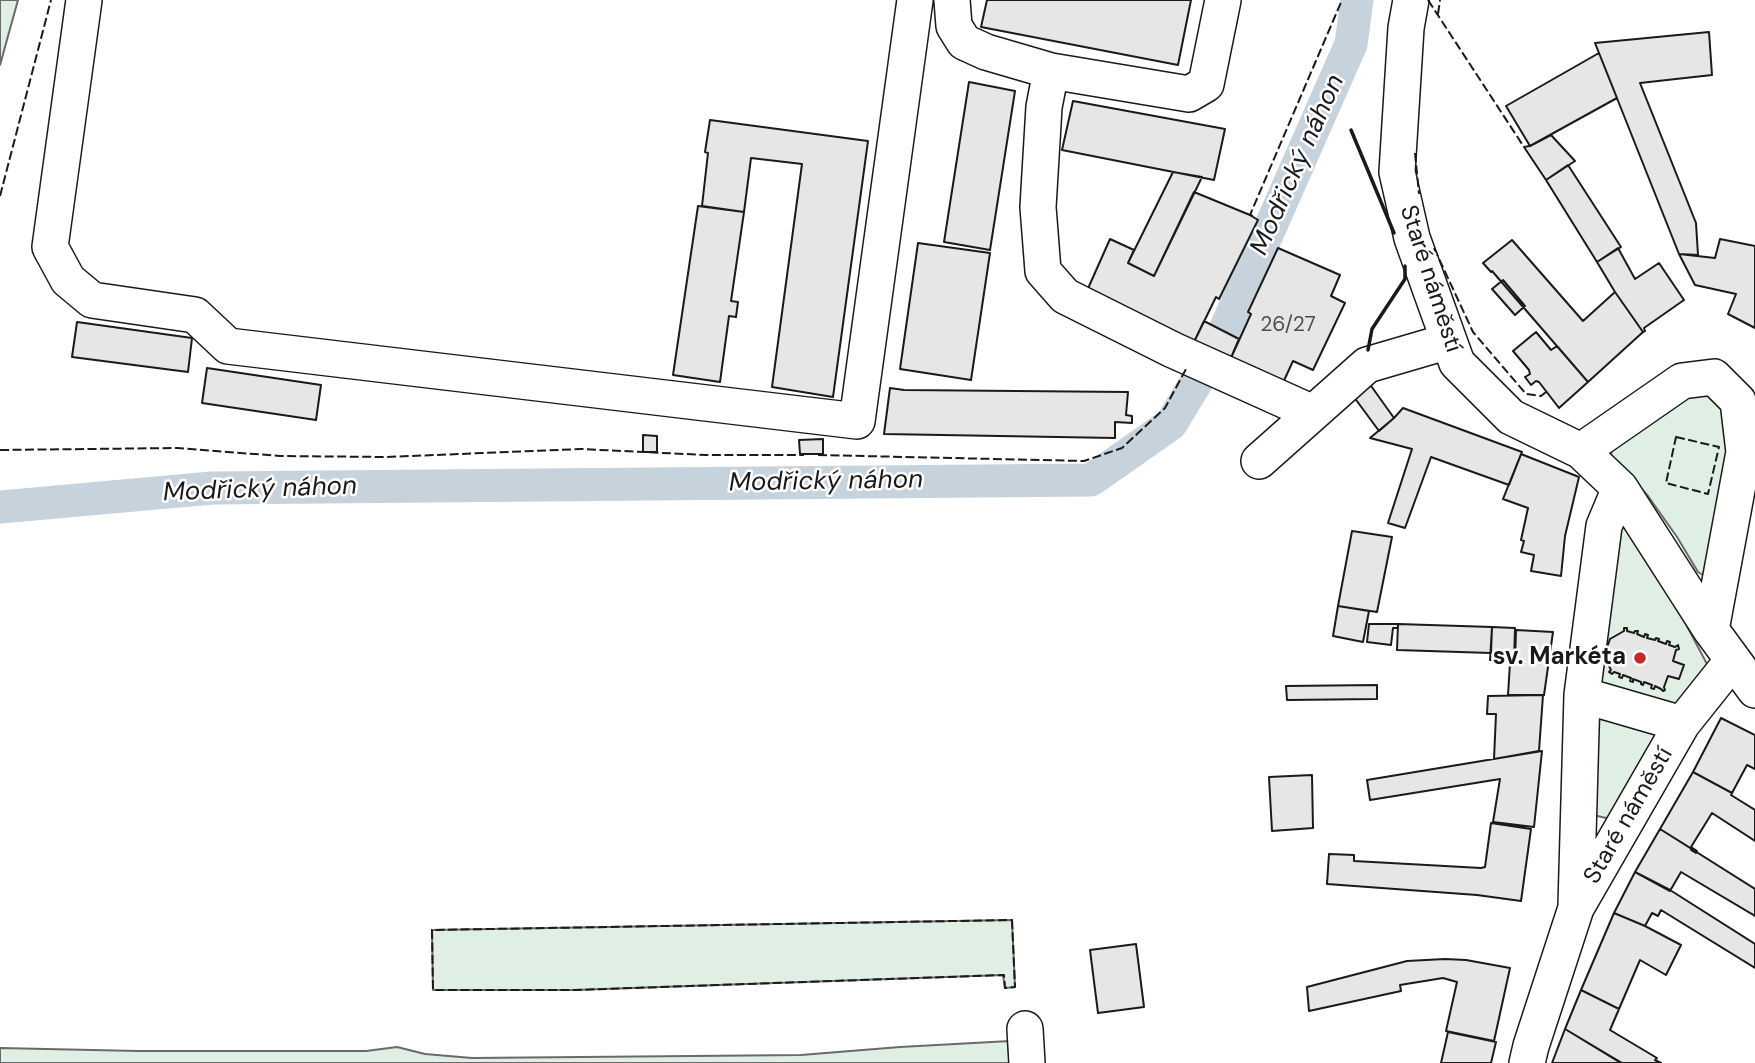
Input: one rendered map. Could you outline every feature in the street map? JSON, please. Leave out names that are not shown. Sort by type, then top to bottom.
[{"type":"street","points":[[84,0],[50,247],[68,280],[92,300],[195,314],[228,346],[858,421],[915,0]]},
{"type":"street","points":[[953,0],[954,26],[964,42],[986,52],[1051,71],[1189,94],[1206,84],[1223,0]]},
{"type":"street","name":"Staré náměstí","points":[[1411,0],[1406,28],[1397,172],[1412,238],[1457,363],[1511,417],[1581,451],[1620,488],[1733,660],[1682,724],[1576,908],[1527,1063]]},
{"type":"street","points":[[1051,71],[1044,107],[1038,207],[1043,271],[1065,296],[1190,358],[1313,413]]},
{"type":"street","points":[[1259,461],[1367,365],[1449,341]]},
{"type":"street","points":[[1581,451],[1682,381],[1714,377],[1738,401],[1744,452],[1711,629]]},
{"type":"street","name":"Staré náměstí","points":[[1576,908],[1582,695],[1604,526],[1620,488]]},
{"type":"street","points":[[1733,660],[1755,690]]},
{"type":"street","name":"Staré náměstí","points":[[1582,695],[1682,724]]},
{"type":"green space","points":[[0,0],[18,0],[0,65]]},
{"type":"green space","points":[[1714,390],[1735,421],[1706,577],[1698,572],[1648,496],[1611,455],[1612,447],[1685,391]]},
{"type":"green space","points":[[1621,522],[1652,560],[1707,664],[1699,683],[1676,706],[1604,686],[1595,672]]},
{"type":"green space","points":[[1616,712],[1658,731],[1611,819],[1588,814],[1597,719]]},
{"type":"green space","points":[[1012,920],[1015,987],[1005,988],[1003,975],[575,990],[433,990],[432,930]]},
{"type":"green space","points":[[1010,1041],[1019,1063],[0,1063],[0,1048],[366,1051],[397,1047],[425,1054],[472,1058],[801,1055]]},
{"type":"building","points":[[987,0],[1191,0],[1178,65],[981,27]]},
{"type":"building","points":[[1709,32],[1712,75],[1640,83],[1696,223],[1698,255],[1679,254],[1595,43]]},
{"type":"building","points":[[1599,53],[1617,98],[1530,146],[1506,106]]},
{"type":"building","points":[[969,82],[1015,91],[990,250],[944,242]]},
{"type":"building","points":[[1073,101],[1225,129],[1214,180],[1062,150]]},
{"type":"building","points":[[710,120],[868,141],[833,397],[772,387],[802,164],[751,158],[744,212],[702,206]]},
{"type":"building","points":[[1551,135],[1575,161],[1546,180],[1524,147]]},
{"type":"building","points":[[1568,165],[1621,247],[1597,262],[1546,180]]},
{"type":"building","points":[[1173,172],[1202,177],[1154,276],[1128,263]]},
{"type":"building","points":[[1194,192],[1258,220],[1219,299],[1216,297],[1194,342],[1086,293],[1110,239],[1134,250],[1128,263],[1154,276]]},
{"type":"building","points":[[698,206],[744,212],[731,301],[738,302],[736,317],[729,316],[720,382],[673,375]]},
{"type":"building","points":[[1720,239],[1755,246],[1755,328],[1728,314],[1736,294],[1695,285],[1679,254],[1715,258]]},
{"type":"building","points":[[1512,240],[1583,321],[1615,292],[1643,332],[1588,382],[1483,263]]},
{"type":"building","points":[[918,243],[990,253],[971,380],[900,369]]},
{"type":"building","points":[[1278,248],[1340,275],[1331,296],[1345,303],[1313,370],[1293,361],[1282,385],[1230,360],[1251,314],[1248,312]]},
{"type":"building","points":[[1618,248],[1635,279],[1659,263],[1684,300],[1644,328],[1643,332],[1597,262]]},
{"type":"building","points":[[1503,280],[1525,306],[1515,315],[1492,289]]},
{"type":"building","points":[[1204,321],[1239,339],[1230,360],[1192,346]]},
{"type":"building","points":[[77,322],[192,338],[188,372],[72,357]]},
{"type":"building","points":[[1536,332],[1551,350],[1557,346],[1588,382],[1559,408],[1539,382],[1531,385],[1525,377],[1530,374],[1529,370],[1513,351]]},
{"type":"building","points":[[207,368],[321,385],[316,420],[202,403]]},
{"type":"building","points":[[1369,383],[1394,418],[1379,431],[1351,393]]},
{"type":"building","points":[[890,388],[1128,392],[1126,415],[1132,416],[1132,423],[1115,422],[1115,438],[884,434]]},
{"type":"building","points":[[1403,408],[1522,452],[1509,485],[1431,457],[1405,528],[1388,523],[1412,449],[1370,438]]},
{"type":"building","points":[[643,435],[657,436],[657,452],[643,452]]},
{"type":"building","points":[[823,439],[823,454],[800,454],[799,440]]},
{"type":"building","points":[[1521,454],[1579,477],[1565,536],[1561,576],[1531,571],[1534,555],[1521,552],[1528,508],[1503,499]]},
{"type":"building","points":[[1352,531],[1392,537],[1377,612],[1338,606]]},
{"type":"building","points":[[1338,606],[1369,611],[1363,642],[1333,636]]},
{"type":"building","points":[[1369,624],[1398,624],[1398,628],[1393,628],[1391,645],[1367,642]]},
{"type":"building","points":[[1398,624],[1492,627],[1491,653],[1397,650]]},
{"type":"building","points":[[1492,627],[1515,628],[1514,662],[1490,660]]},
{"type":"building","name":"sv. Markéta","points":[[1624,628],[1634,633],[1638,631],[1637,634],[1644,637],[1645,634],[1648,635],[1647,638],[1659,639],[1658,641],[1666,644],[1667,641],[1670,642],[1669,645],[1675,647],[1678,645],[1679,649],[1676,650],[1673,661],[1684,665],[1679,679],[1668,676],[1663,691],[1655,686],[1654,689],[1651,688],[1652,685],[1644,682],[1643,685],[1633,679],[1633,682],[1630,681],[1631,678],[1623,675],[1622,678],[1619,677],[1620,674],[1609,672],[1611,670],[1604,656],[1610,639],[1624,631]]},
{"type":"building","points":[[1516,630],[1553,632],[1544,695],[1508,695],[1510,663],[1515,663]]},
{"type":"building","points":[[1377,685],[1377,699],[1287,700],[1286,686]]},
{"type":"building","points":[[1543,695],[1539,751],[1494,759],[1496,714],[1487,714],[1488,696]]},
{"type":"building","points":[[1721,718],[1755,735],[1755,769],[1747,765],[1732,793],[1693,772]]},
{"type":"building","points":[[1542,751],[1534,827],[1493,822],[1500,779],[1370,800],[1367,780]]},
{"type":"building","points":[[1693,772],[1732,793],[1731,795],[1755,810],[1755,841],[1712,813],[1691,847],[1696,853],[1660,829]]},
{"type":"building","points":[[1312,775],[1313,828],[1272,831],[1269,777]]},
{"type":"building","points":[[1491,823],[1531,829],[1521,901],[1477,895],[1327,884],[1329,854],[1354,855],[1354,861],[1485,867]]},
{"type":"building","points":[[1660,829],[1755,889],[1755,916],[1681,872],[1670,891],[1635,872]]},
{"type":"building","points":[[1635,872],[1670,890],[1755,944],[1755,968],[1661,910],[1658,916],[1652,913],[1645,926],[1614,913]]},
{"type":"building","points":[[1614,913],[1681,945],[1666,975],[1640,960],[1619,1009],[1581,990]]},
{"type":"building","points":[[1136,944],[1144,1007],[1098,1013],[1090,950]]},
{"type":"building","points":[[1445,959],[1510,968],[1494,1041],[1446,1031],[1457,982],[1443,978],[1400,985],[1401,991],[1309,1011],[1307,987],[1407,961]]},
{"type":"building","points":[[1581,990],[1619,1009],[1610,1030],[1661,1063],[1622,1063],[1565,1029]]},
{"type":"building","points":[[1565,1029],[1621,1063],[1552,1063]]},
{"type":"building","points":[[1448,1032],[1496,1042],[1491,1063],[1441,1063]]},
{"type":"waterway","name":"Modřický náhon","points":[[0,507],[212,488],[1091,480],[1171,424],[1217,348],[1351,44],[1357,0]]},
{"type":"fence","points":[[0,196],[51,0]]},
{"type":"fence","points":[[1253,216],[1250,215],[1342,0]]},
{"type":"fence","points":[[1428,0],[1524,147]]},
{"type":"fence","points":[[1438,14],[1440,0]]},
{"type":"fence","points":[[1415,153],[1419,194]]},
{"type":"fence","points":[[1434,248],[1473,332],[1526,394],[1541,396],[1546,392]]},
{"type":"fence","points":[[818,455],[1084,461],[1122,448],[1165,408],[1186,369]]},
{"type":"fence","points":[[1676,437],[1719,447],[1708,494],[1666,483],[1676,437]]},
{"type":"fence","points":[[0,450],[177,448],[280,456],[386,457],[581,449],[706,455],[804,455]]},
{"type":"fence","points":[[1012,920],[1015,987],[1005,988],[1004,975],[575,990],[433,990],[432,930],[1012,920]]},
{"type":"wall","points":[[1351,130],[1394,233]]},
{"type":"wall","points":[[1368,350],[1372,329],[1405,279],[1405,266]]},
{"type":"place","name":"sv. Markéta","points":[[1640,658]]}]
